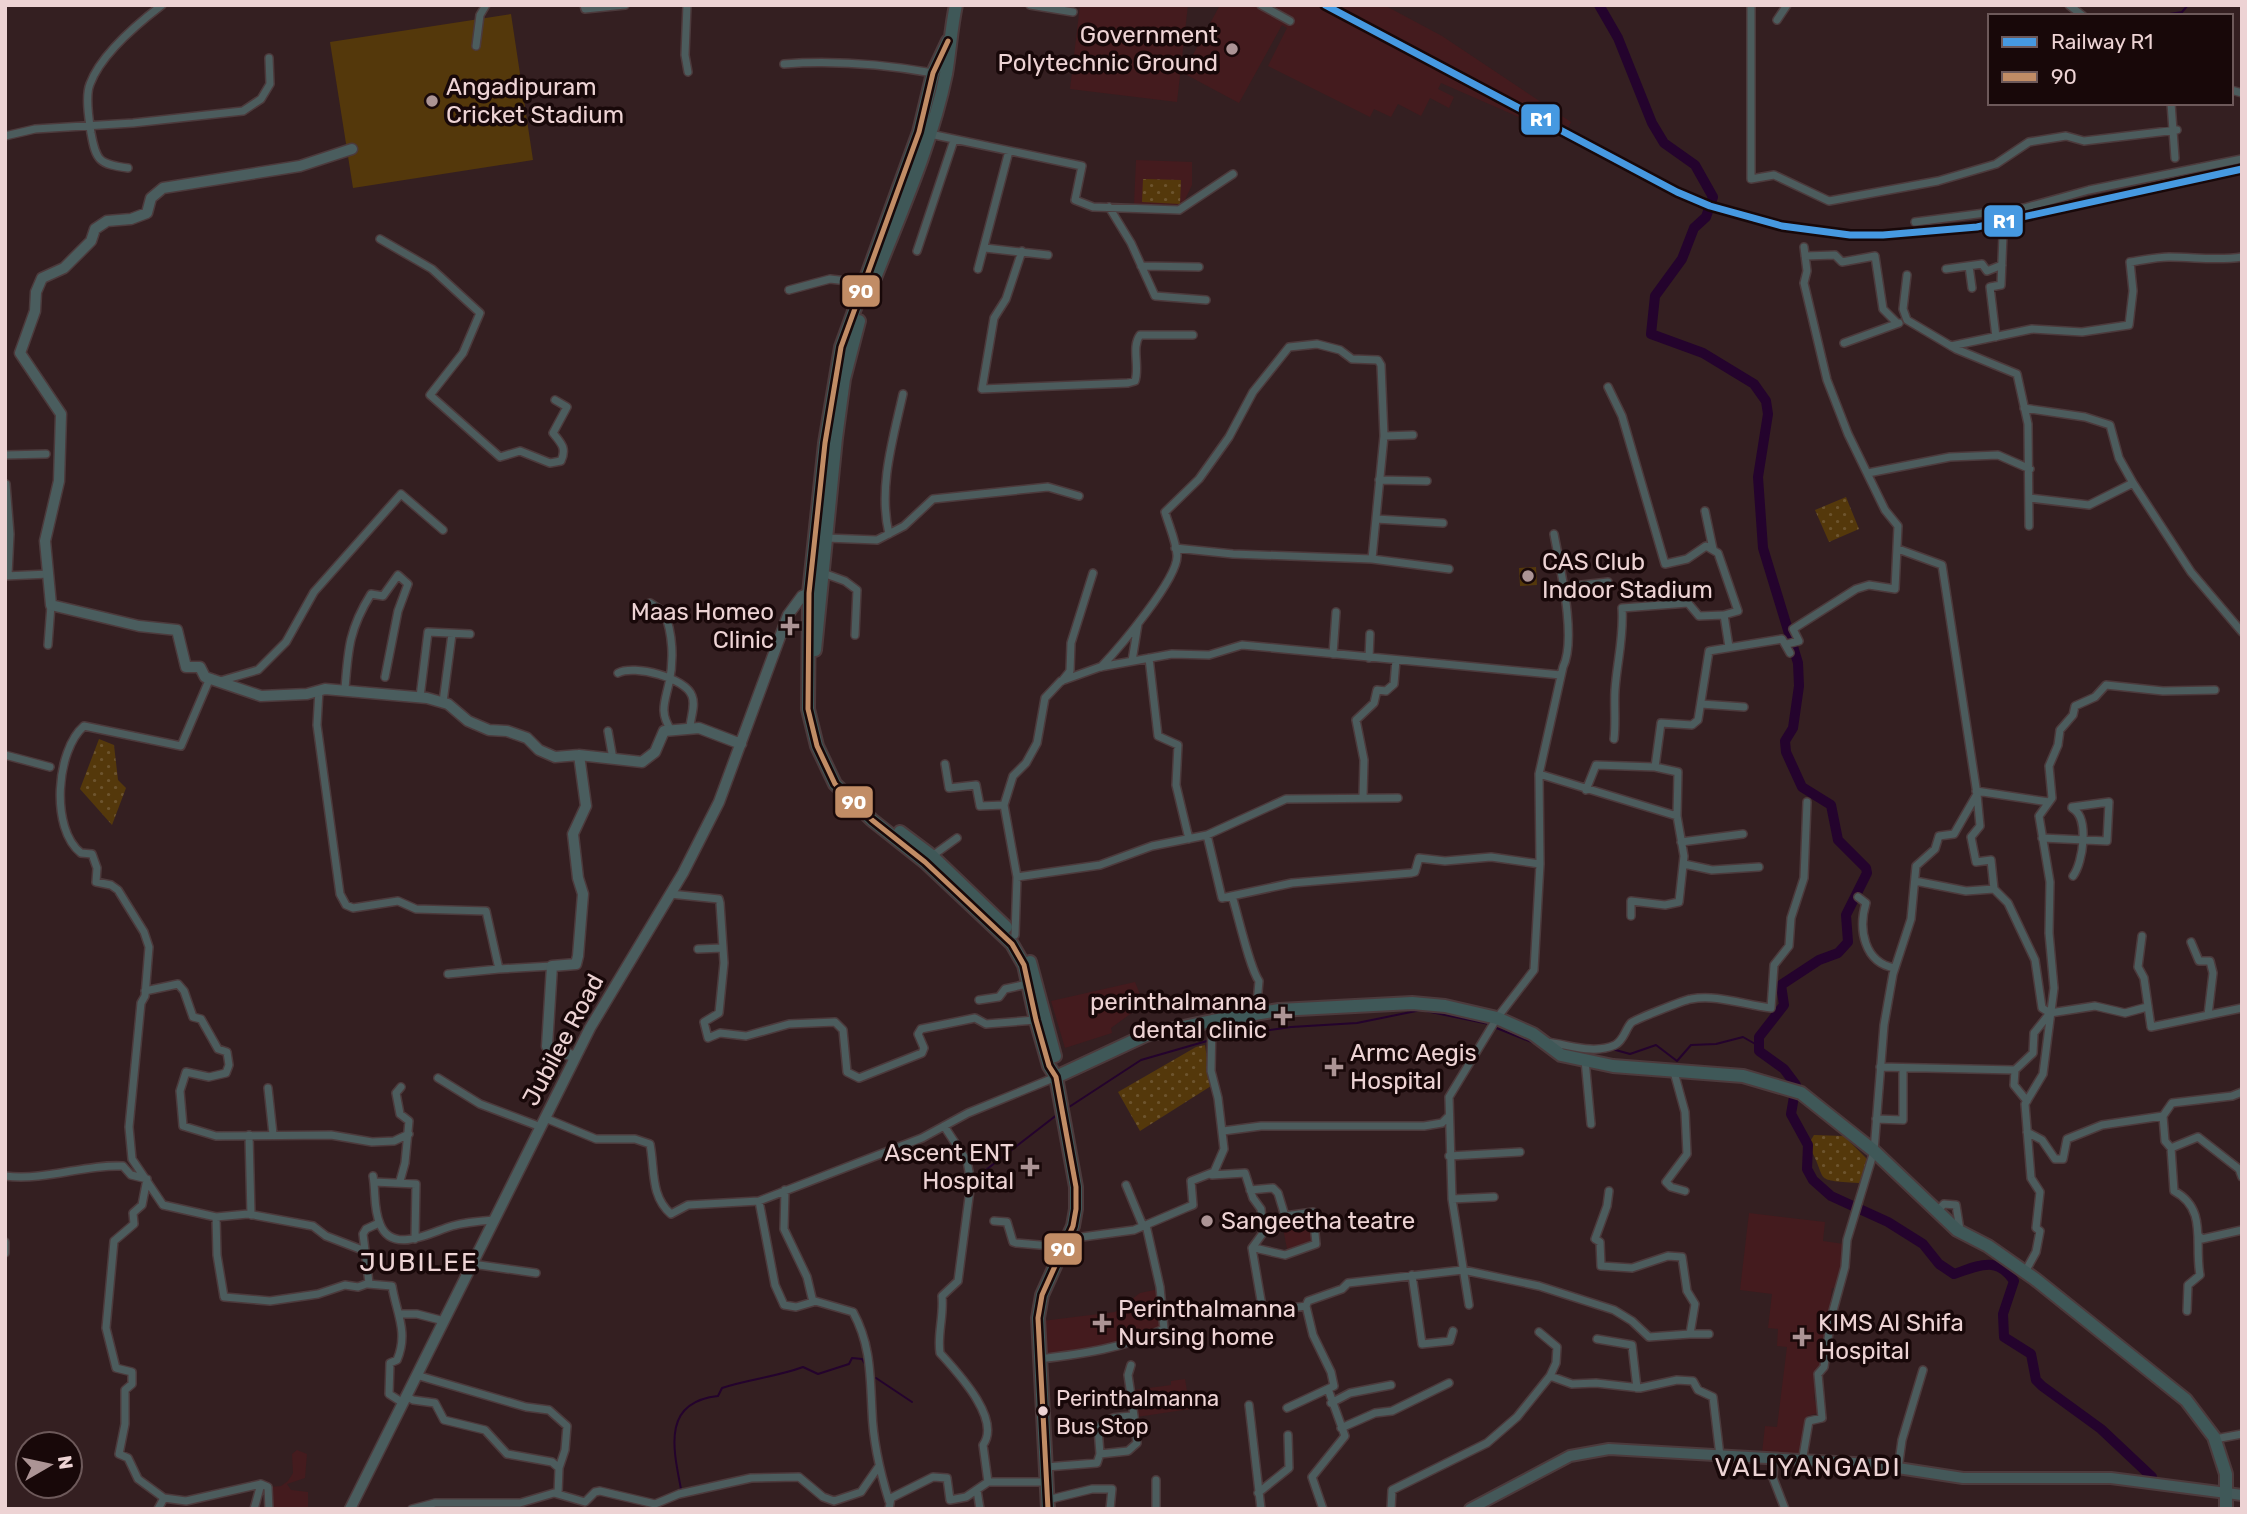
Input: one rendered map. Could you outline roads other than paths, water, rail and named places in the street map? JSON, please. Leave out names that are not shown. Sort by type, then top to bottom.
[{"type":"highway","points":[[956,5],[948,41],[946,73],[929,134],[856,329],[844,379],[823,573],[816,594],[814,692],[826,750],[839,778],[871,809],[932,856],[1015,935],[1027,965],[1056,1063],[1056,1077],[1076,1187],[1076,1209],[1065,1243],[1042,1296],[1038,1318],[1048,1504]]},
{"type":"highway","points":[[948,41],[933,73],[924,115],[841,347],[831,396],[808,709],[817,746],[835,785],[872,820],[925,862],[1012,944],[1027,965],[1027,984],[1036,1020],[1049,1066],[1056,1077]]},
{"type":"highway","points":[[1056,1077],[1146,1035],[1212,1021],[1255,1014],[1412,1003],[1446,1006],[1546,1045],[1561,1055],[1674,1072],[1738,1075],[1801,1093],[1874,1151],[1936,1212],[1960,1231],[1988,1246],[2025,1272],[2171,1387],[2196,1411],[2215,1438],[2228,1493],[2226,1509]]},
{"type":"main road","points":[[1470,1509],[1570,1456],[1609,1449],[1872,1464],[1963,1478],[2111,1478],[2242,1496]]},
{"type":"street","points":[[128,168],[106,164],[95,155],[89,124],[89,85],[119,41],[162,5]]},
{"type":"street","points":[[476,46],[480,15],[486,5]]},
{"type":"street","points":[[584,5],[585,9],[625,5]]},
{"type":"street","points":[[687,5],[685,55],[688,72]]},
{"type":"street","points":[[1030,5],[1073,12]]},
{"type":"street","points":[[1261,5],[1290,21]]},
{"type":"street","points":[[1751,5],[1751,179],[1774,175],[1829,201],[1938,181],[1996,164],[2029,142],[2066,136],[2084,141],[2175,130]]},
{"type":"street","points":[[1777,20],[1787,5]]},
{"type":"street","points":[[5,136],[35,129],[133,123],[182,115],[243,111],[261,99],[270,84],[269,58]]},
{"type":"street","points":[[784,64],[831,60],[883,64],[933,73]]},
{"type":"street","points":[[2171,105],[2175,158]]},
{"type":"street","points":[[929,134],[1082,166],[1075,200],[1093,207],[1180,209],[1233,174]]},
{"type":"street","points":[[917,251],[954,140]]},
{"type":"street","points":[[48,645],[51,605],[45,541],[59,481],[61,414],[20,353],[43,278],[64,268],[91,241],[95,229],[107,221],[131,219],[147,213],[151,198],[163,188],[300,166],[352,149]]},
{"type":"street","points":[[978,268],[1009,151]]},
{"type":"street","points":[[1915,222],[2004,210],[2242,159]]},
{"type":"street","points":[[1109,206],[1155,296],[1206,300]]},
{"type":"street","points":[[1996,337],[1990,287],[2001,285],[2004,210]]},
{"type":"street","points":[[380,239],[432,269],[480,313],[463,353],[430,395],[500,457],[520,451],[550,463],[561,461],[564,454],[564,447],[553,433],[567,407],[555,400]]},
{"type":"street","points":[[1787,644],[1799,641],[1793,629],[1856,589],[1868,584],[1895,589],[1898,549],[1898,526],[1885,510],[1827,380],[1804,283],[1807,271],[1804,247]]},
{"type":"street","points":[[985,248],[1048,255]]},
{"type":"street","points":[[1022,251],[1006,299],[994,317],[982,388],[1128,383],[1135,381],[1137,375],[1136,343],[1140,335],[1193,335]]},
{"type":"street","points":[[1805,256],[1835,255],[1842,262],[1875,256],[1883,309],[1897,324]]},
{"type":"street","points":[[1951,346],[2032,329],[2082,332],[2129,325],[2133,291],[2130,262],[2168,257],[2213,258],[2222,261],[2242,257]]},
{"type":"street","points":[[1946,270],[1982,264],[1987,271],[2002,265]]},
{"type":"street","points":[[1140,266],[1199,267]]},
{"type":"street","points":[[1969,266],[1972,288]]},
{"type":"street","points":[[1907,275],[1903,309],[1907,320],[1951,346],[2017,374],[2024,408],[2030,470],[2029,526]]},
{"type":"street","points":[[789,290],[830,279],[864,283]]},
{"type":"street","points":[[1843,343],[1907,320]]},
{"type":"street","points":[[1100,667],[1168,582],[1178,557],[1165,512],[1199,479],[1229,437],[1253,392],[1289,347],[1317,344],[1340,350],[1352,359],[1378,360],[1384,436],[1372,559]]},
{"type":"street","points":[[1608,387],[1622,416],[1665,564],[1687,559],[1706,545],[1718,553],[1738,611],[1724,615],[1699,616],[1688,603],[1622,608],[1624,637],[1615,691],[1618,713],[1614,739]]},
{"type":"street","points":[[889,534],[883,510],[890,457],[903,394]]},
{"type":"street","points":[[2024,408],[2085,417],[2110,425],[2119,458],[2133,483],[2191,572],[2241,630]]},
{"type":"street","points":[[1384,436],[1413,435]]},
{"type":"street","points":[[5,455],[46,454]]},
{"type":"street","points":[[1868,473],[1950,457],[1998,455],[2030,470]]},
{"type":"street","points":[[1380,480],[1427,481]]},
{"type":"street","points":[[2029,498],[2089,505],[2133,483]]},
{"type":"street","points":[[6,484],[10,534],[7,575],[49,574]]},
{"type":"street","points":[[825,538],[877,540],[904,526],[933,499],[1048,487],[1079,496]]},
{"type":"street","points":[[215,679],[258,670],[286,642],[314,592],[401,494],[443,530]]},
{"type":"street","points":[[1704,511],[1713,550]]},
{"type":"street","points":[[1376,519],[1443,523]]},
{"type":"street","points":[[1469,1305],[1452,1199],[1449,1097],[1494,1023],[1534,970],[1540,864],[1539,774],[1561,676],[1569,654],[1564,587],[1553,534]]},
{"type":"street","points":[[1175,548],[1233,554],[1372,559],[1449,569]]},
{"type":"street","points":[[1898,549],[1942,565],[1980,826],[1971,837],[1976,862],[1991,860],[1994,889],[2008,903],[2029,944],[2035,960],[2042,1008],[2050,1013],[2095,1006],[2125,1013],[2147,1007]]},
{"type":"street","points":[[1015,935],[1017,877],[1004,805],[1013,776],[1026,764],[1037,743],[1045,698],[1070,671],[1071,643],[1093,572]]},
{"type":"street","points":[[823,573],[845,581],[857,590],[855,635]]},
{"type":"street","points":[[345,689],[347,649],[357,617],[371,594],[383,596],[398,575],[408,584],[398,611],[385,677]]},
{"type":"street","points":[[1564,587],[1608,582]]},
{"type":"street","name":"Jubilee Road","points":[[350,1509],[575,1057],[670,894],[719,802],[788,615],[802,596],[816,594]]},
{"type":"street","points":[[650,603],[662,610],[666,617],[671,645],[670,676],[662,704],[671,730]]},
{"type":"street","points":[[51,605],[139,626],[177,630],[186,667],[200,667],[205,677],[261,696],[345,689],[420,697],[443,702],[489,730],[507,731],[527,738],[539,750],[555,757],[579,755],[646,760],[654,752],[662,733],[671,730],[706,730],[741,744]]},
{"type":"street","points":[[1333,654],[1336,612]]},
{"type":"street","points":[[1724,615],[1729,647]]},
{"type":"street","points":[[1132,661],[1138,622]]},
{"type":"street","points":[[420,697],[428,632],[470,634]]},
{"type":"street","points":[[443,702],[452,634]]},
{"type":"street","points":[[1369,658],[1370,634]]},
{"type":"street","points":[[1655,767],[1661,723],[1692,725],[1698,720],[1709,651],[1783,639],[1790,653]]},
{"type":"street","points":[[1061,681],[1100,667],[1172,654],[1209,655],[1242,645],[1561,676]]},
{"type":"street","points":[[1149,658],[1158,736],[1178,744],[1176,785],[1189,839]]},
{"type":"street","points":[[1363,797],[1364,760],[1356,720],[1374,703],[1377,690],[1386,691],[1394,684],[1396,660]]},
{"type":"street","points":[[618,673],[631,668],[670,676],[689,689],[693,696],[690,729]]},
{"type":"street","points":[[215,679],[181,746],[103,732],[89,725],[78,731],[60,775],[66,835],[81,853],[92,854],[97,869],[96,881],[118,890],[144,932],[149,947],[129,1126],[132,1159],[136,1170],[147,1178],[163,1205],[216,1217],[251,1215],[313,1226],[326,1236],[365,1251]]},
{"type":"street","points":[[2025,1272],[2039,1239],[2040,1231],[2036,1228],[2041,1210],[2040,1192],[2031,1178],[2026,1101],[2043,1074],[2054,988],[2049,933],[2050,882],[2039,816],[2052,798],[2049,766],[2058,745],[2060,730],[2073,715],[2075,706],[2095,697],[2106,685],[2163,691],[2215,690]]},
{"type":"street","points":[[319,690],[317,725],[340,894],[346,905],[353,908],[398,901],[416,909],[486,911],[499,969]]},
{"type":"street","points":[[1701,704],[1744,707]]},
{"type":"street","points":[[608,731],[613,759]]},
{"type":"street","points":[[5,755],[50,767]]},
{"type":"street","points":[[448,974],[576,964],[583,894],[578,878],[573,834],[586,806],[579,755]]},
{"type":"street","points":[[945,764],[949,788],[976,785],[980,806],[1004,805]]},
{"type":"street","points":[[1586,790],[1596,765],[1655,767],[1678,772],[1677,816],[1684,864],[1679,902],[1665,905],[1630,901],[1630,916]]},
{"type":"street","points":[[1539,774],[1677,816]]},
{"type":"street","points":[[1976,792],[2049,802]]},
{"type":"street","points":[[1802,1462],[1809,1421],[1822,1418],[1818,1374],[1824,1367],[1831,1318],[1845,1267],[1847,1240],[1860,1205],[1866,1172],[1874,1151],[1880,1067],[1895,968],[1911,919],[1916,866],[1936,849],[1939,836],[1954,834],[1976,792]]},
{"type":"street","points":[[1017,877],[1100,865],[1152,846],[1207,835],[1286,799],[1398,798]]},
{"type":"street","points":[[1546,1045],[1566,1044],[1582,1050],[1615,1045],[1624,1037],[1633,1021],[1688,999],[1716,996],[1730,1002],[1771,1008],[1774,965],[1789,946],[1791,918],[1804,878],[1807,802]]},
{"type":"street","points":[[2042,838],[2083,840],[2107,841],[2109,802],[2072,807],[2081,815],[2083,840],[2079,869],[2073,876]]},
{"type":"street","points":[[1681,842],[1743,834]]},
{"type":"street","points":[[1207,835],[1222,898],[1292,883],[1415,872],[1419,858],[1445,862],[1491,857],[1540,864]]},
{"type":"street","points":[[932,856],[957,838]]},
{"type":"street","points":[[1684,864],[1712,870],[1759,867]]},
{"type":"street","points":[[1914,881],[1966,891],[1994,889]]},
{"type":"street","points":[[670,894],[719,900],[723,948],[721,1011],[704,1022],[705,1037],[720,1033],[746,1036],[789,1024],[835,1022],[843,1030],[847,1072],[853,1078],[884,1070],[922,1053],[924,1048],[918,1034],[921,1029],[975,1018],[986,1024],[1036,1020]]},
{"type":"street","points":[[1231,896],[1250,953],[1252,971],[1259,981],[1255,1014]]},
{"type":"street","points":[[1858,897],[1866,903],[1863,915],[1868,951],[1875,962],[1895,968]]},
{"type":"street","points":[[2142,936],[2138,967],[2144,978],[2151,1027],[2242,1008]]},
{"type":"street","points":[[2191,942],[2199,961],[2210,961],[2213,973],[2208,1015]]},
{"type":"street","points":[[698,949],[723,948]]},
{"type":"street","points":[[552,966],[547,1046],[575,1057]]},
{"type":"street","points":[[145,991],[178,984],[184,991],[193,1017],[201,1019],[218,1049],[227,1052],[229,1065],[226,1073],[209,1077],[186,1072],[180,1091],[183,1126],[216,1136],[272,1133],[331,1135],[372,1142],[394,1141],[409,1134]]},
{"type":"street","points":[[979,1000],[999,997],[1005,989],[1027,984]]},
{"type":"street","points":[[2026,1101],[2014,1085],[2015,1070],[2033,1053],[2034,1033],[2050,1013]]},
{"type":"street","points":[[1212,1021],[1211,1071],[1223,1131],[1224,1154],[1212,1175]]},
{"type":"street","points":[[1586,1060],[1591,1124]]},
{"type":"street","points":[[1880,1067],[2015,1070]]},
{"type":"street","points":[[1876,1119],[1903,1120],[1903,1069]]},
{"type":"street","points":[[1674,1072],[1685,1112],[1687,1154],[1665,1182],[1685,1191]]},
{"type":"street","points":[[438,1078],[467,1093],[480,1104],[596,1139],[635,1139],[650,1144],[654,1187],[660,1204],[671,1214],[688,1205],[760,1201],[922,1138],[968,1113],[1056,1077]]},
{"type":"street","points":[[400,1181],[410,1121],[400,1114],[396,1093],[401,1087]]},
{"type":"street","points":[[268,1088],[272,1133]]},
{"type":"street","points":[[2187,1311],[2188,1285],[2200,1275],[2196,1210],[2174,1191],[2171,1148],[2165,1142],[2163,1116],[2172,1103],[2232,1096],[2242,1092]]},
{"type":"street","points":[[1223,1131],[1261,1126],[1424,1126],[1442,1123],[1449,1116]]},
{"type":"street","points":[[2027,1132],[2042,1140],[2055,1160],[2063,1159],[2067,1139],[2102,1125],[2163,1116]]},
{"type":"street","points":[[944,1126],[967,1161],[971,1182],[958,1281],[942,1296],[944,1318],[939,1345],[940,1353],[978,1400],[988,1426],[988,1438],[983,1445],[988,1482]]},
{"type":"street","points":[[249,1135],[251,1215]]},
{"type":"street","points":[[2171,1148],[2198,1138],[2239,1169],[2242,1177]]},
{"type":"street","points":[[1450,1156],[1520,1152]]},
{"type":"street","points":[[5,1176],[61,1175],[114,1165],[123,1166],[131,1175],[147,1178]]},
{"type":"street","points":[[994,1221],[1007,1222],[1013,1242],[1016,1243],[1065,1243],[1145,1226],[1193,1205],[1191,1181],[1212,1175],[1245,1173],[1262,1217],[1263,1233],[1252,1248],[1263,1312],[1306,1306]]},
{"type":"street","points":[[147,1178],[142,1205],[133,1213],[134,1224],[114,1241],[106,1328],[116,1368],[132,1372],[132,1384],[125,1390],[125,1424],[119,1454],[128,1458],[138,1479],[164,1498],[186,1501],[261,1484],[268,1487],[269,1509]]},
{"type":"street","points":[[415,1239],[413,1214],[417,1187],[413,1182],[373,1179],[374,1202],[379,1223],[385,1234],[394,1238],[415,1239],[453,1225],[495,1220]]},
{"type":"street","points":[[1039,1359],[1086,1353],[1146,1337],[1164,1329],[1160,1287],[1145,1226],[1126,1185]]},
{"type":"street","points":[[1250,1190],[1273,1188],[1278,1193],[1285,1216],[1313,1212],[1317,1227],[1316,1244],[1285,1255],[1259,1250]]},
{"type":"street","points":[[785,1190],[784,1229],[815,1301]]},
{"type":"street","points":[[1609,1191],[1607,1206],[1595,1239],[1600,1242],[1601,1266],[1632,1268],[1668,1256],[1682,1257],[1687,1291],[1695,1304],[1690,1334]]},
{"type":"street","points":[[1452,1199],[1494,1197]]},
{"type":"street","points":[[760,1201],[775,1285],[783,1305],[796,1307],[815,1301],[853,1312],[862,1328],[872,1365],[872,1412],[879,1466],[889,1505],[922,1482],[941,1476],[947,1478],[950,1500],[966,1497],[988,1482],[1046,1482]]},
{"type":"street","points":[[216,1217],[217,1255],[224,1297],[270,1301],[318,1294],[345,1285],[358,1287],[368,1283],[392,1286],[401,1314],[401,1351],[397,1360],[390,1363],[389,1394],[404,1400],[435,1403],[444,1420],[485,1430],[507,1454],[552,1462],[559,1468]]},
{"type":"street","points":[[368,1283],[366,1229],[379,1223]]},
{"type":"street","points":[[2199,1236],[2202,1239],[2242,1230]]},
{"type":"street","points":[[5,1241],[5,1253]]},
{"type":"street","points":[[472,1264],[536,1273]]},
{"type":"street","points":[[1287,1408],[1328,1389],[1335,1382],[1313,1335],[1306,1306],[1308,1301],[1342,1289],[1348,1283],[1463,1270],[1539,1286],[1614,1310],[1632,1321],[1649,1337],[1709,1334]]},
{"type":"street","points":[[1412,1275],[1422,1344],[1450,1341],[1453,1331]]},
{"type":"street","points":[[401,1314],[416,1314],[444,1321]]},
{"type":"street","points":[[1391,1509],[1392,1490],[1487,1443],[1517,1417],[1550,1376],[1556,1363],[1557,1347],[1539,1332]]},
{"type":"street","points":[[1597,1339],[1632,1345],[1637,1388]]},
{"type":"street","points":[[1100,1454],[1128,1451],[1137,1443],[1128,1374],[1131,1365]]},
{"type":"street","points":[[1898,1469],[1902,1440],[1923,1370]]},
{"type":"street","points":[[416,1375],[549,1410],[567,1426],[565,1450],[559,1468],[558,1494]]},
{"type":"street","points":[[1550,1376],[1572,1384],[1596,1383],[1637,1388],[1676,1380],[1693,1381],[1698,1390],[1714,1400],[1720,1456]]},
{"type":"street","points":[[1342,1428],[1375,1413],[1392,1411],[1449,1383]]},
{"type":"street","points":[[1331,1403],[1350,1394],[1391,1385]]},
{"type":"street","points":[[1323,1509],[1312,1477],[1345,1436],[1328,1389]]},
{"type":"street","points":[[1249,1405],[1261,1509]]},
{"type":"street","points":[[1046,1466],[1097,1464],[1100,1454],[1098,1428],[1109,1418],[1134,1416]]},
{"type":"street","points":[[2215,1438],[2242,1434]]},
{"type":"street","points":[[1258,1493],[1289,1468],[1289,1435]]},
{"type":"street","points":[[1774,1460],[1773,1478],[1785,1509]]},
{"type":"street","points":[[412,1509],[435,1503],[520,1503],[558,1494],[585,1506],[600,1491],[654,1506],[679,1494],[751,1478],[785,1477],[799,1477],[823,1497],[834,1501],[861,1492],[879,1466]]},
{"type":"street","points":[[1156,1480],[1156,1509]]},
{"type":"street","points":[[254,1509],[261,1484]]},
{"type":"street","points":[[1048,1504],[1092,1489],[1112,1489],[1110,1509]]},
{"type":"street","points":[[977,1490],[980,1509]]},
{"type":"street","points":[[158,1509],[164,1498]]},
{"type":"waterway","points":[[1599,5],[1618,38],[1652,123],[1664,143],[1695,165],[1713,197],[1706,217],[1694,228],[1682,259],[1655,296],[1651,334],[1703,353],[1754,384],[1766,401],[1768,414],[1758,477],[1763,548],[1798,663],[1799,686],[1793,728],[1785,741],[1786,752],[1802,787],[1831,805],[1838,840],[1866,868],[1867,873],[1846,915],[1848,942],[1838,953],[1819,960],[1781,985],[1784,1005],[1759,1037],[1759,1051],[1784,1069],[1796,1085],[1791,1114],[1808,1145],[1807,1169],[1813,1180],[1831,1196],[1888,1222],[1923,1244],[1939,1264],[1954,1274],[1987,1265],[1994,1265],[2008,1273],[2014,1281],[2003,1314],[2004,1337],[2031,1354],[2036,1380],[2042,1386],[2101,1429],[2152,1477]]},
{"type":"waterway","points":[[2170,14],[2182,12],[2188,5]]},
{"type":"waterway","points":[[1216,1038],[1291,1027],[1357,1023],[1421,1010],[1489,1024]]},
{"type":"waterway","points":[[1494,1027],[1534,1043]]},
{"type":"waterway","points":[[1612,1049],[1630,1054],[1656,1045],[1677,1061],[1691,1045],[1716,1044],[1743,1037],[1757,1045]]},
{"type":"waterway","points":[[1066,1109],[1141,1060],[1207,1041]]},
{"type":"waterway","points":[[1560,1048],[1579,1051]]},
{"type":"waterway","points":[[982,1173],[1058,1114]]},
{"type":"waterway","points":[[677,1491],[681,1489],[674,1443],[680,1417],[687,1407],[700,1400],[718,1396],[722,1388],[803,1367],[818,1374],[849,1364],[852,1358],[862,1359],[865,1364]]},
{"type":"waterway","points":[[876,1378],[912,1402]]},
{"type":"rail line","name":"R1","points":[[1325,5],[1677,192],[1710,206],[1782,226],[1850,235],[1977,227],[2242,169]]},
{"type":"place","name":"Government Polytechnic Ground","points":[[1232,49]]},
{"type":"place","name":"Angadipuram Cricket Stadium","points":[[432,101]]},
{"type":"place","name":"CAS Club Indoor Stadium","points":[[1528,576]]},
{"type":"place","name":"Maas Homeo Clinic","points":[[790,626]]},
{"type":"place","name":"perinthalmanna dental clinic","points":[[1283,1016]]},
{"type":"place","name":"Armc Aegis Hospital","points":[[1334,1067]]},
{"type":"place","name":"Ascent ENT Hospital","points":[[1030,1167]]},
{"type":"place","name":"Sangeetha teatre","points":[[1207,1221]]},
{"type":"place","name":"Perinthalmanna Nursing home","points":[[1102,1323]]},
{"type":"place","name":"KIMS Al Shifa Hospital","points":[[1802,1337]]},
{"type":"place","name":"Perinthalmanna Bus Stop","points":[[1043,1411]]},
{"type":"district","name":"JUBILEE","points":[[419,1262]]},
{"type":"district","name":"VALIYANGADI","points":[[1808,1467]]}]
